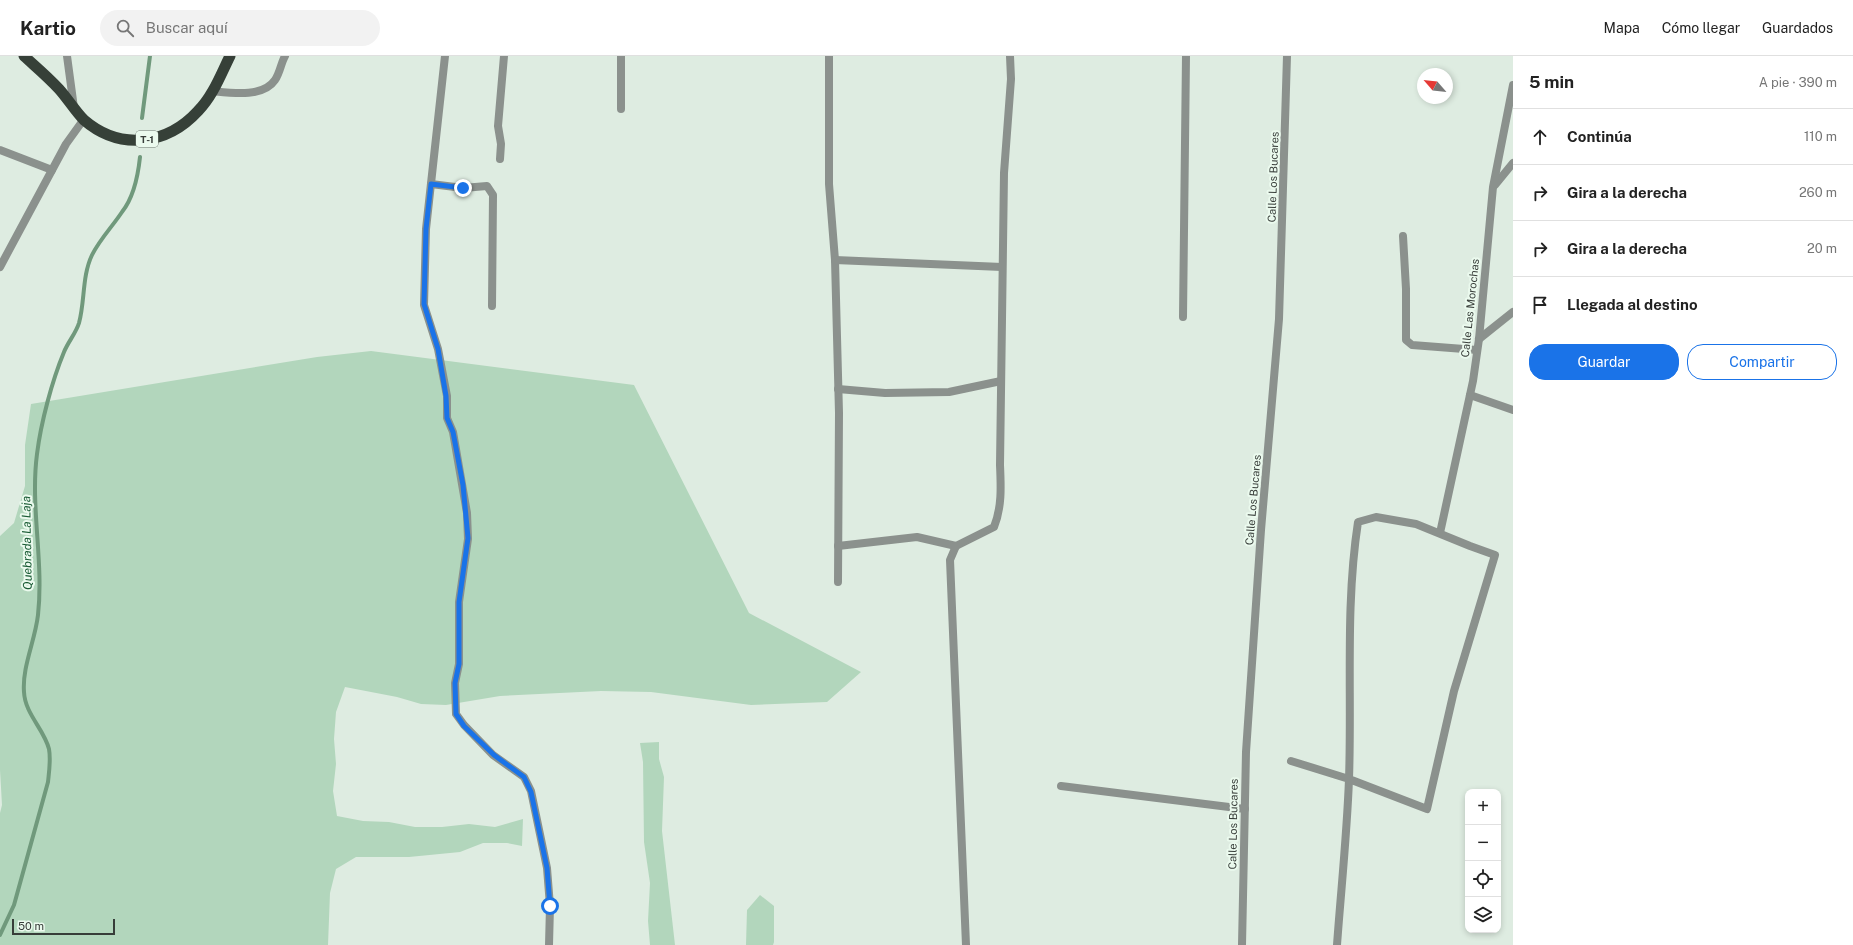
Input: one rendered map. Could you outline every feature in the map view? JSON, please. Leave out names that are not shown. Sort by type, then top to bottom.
[{"type":"highway","name":"T-1","points":[[24,56],[59,89],[84,119],[102,132],[126,141],[152,138],[176,130],[188,122],[199,111],[212,91],[230,56]]},
{"type":"street","points":[[68,56],[74,108]]},
{"type":"street","points":[[212,91],[237,93],[261,90],[275,80],[285,56]]},
{"type":"street","points":[[445,56],[426,229],[424,304],[438,349],[446,396],[447,418],[453,432],[463,485],[468,538],[459,602],[459,664],[455,683],[456,714],[464,726],[494,755],[524,777],[531,792],[547,868],[550,906],[549,945]]},
{"type":"street","points":[[500,159],[502,144],[498,126],[504,56]]},
{"type":"street","points":[[621,56],[621,109]]},
{"type":"street","points":[[829,56],[829,184],[835,260],[838,389],[838,582]]},
{"type":"street","points":[[838,546],[917,537],[956,546],[994,527],[998,516],[1002,493],[1002,267],[1004,173],[1011,79],[1010,56]]},
{"type":"street","points":[[1183,317],[1186,56]]},
{"type":"street","name":"Calle Los Bucares","points":[[1242,945],[1246,752],[1261,530],[1280,319],[1287,56]]},
{"type":"street","name":"Calle Las Morochas","points":[[1440,533],[1470,395],[1479,339],[1493,188],[1513,85]]},
{"type":"street","points":[[0,267],[66,144],[84,119]]},
{"type":"street","points":[[0,150],[52,170]]},
{"type":"street","points":[[1493,188],[1513,162]]},
{"type":"street","points":[[431,184],[463,188],[487,186],[493,195],[492,306]]},
{"type":"street","points":[[1403,236],[1406,289],[1406,340],[1412,345],[1477,350]]},
{"type":"street","points":[[835,260],[1002,267]]},
{"type":"street","points":[[1479,339],[1513,312]]},
{"type":"street","points":[[838,389],[885,392],[949,392],[1001,381]]},
{"type":"street","points":[[1470,395],[1513,410]]},
{"type":"street","points":[[1291,762],[1349,779],[1427,809],[1454,691],[1495,554],[1470,546],[1416,524],[1376,517],[1358,522],[1352,574],[1349,657],[1349,779],[1337,945]]},
{"type":"street","points":[[956,546],[950,560],[966,945]]},
{"type":"street","points":[[1061,786],[1245,808]]},
{"type":"green space","points":[[371,351],[634,385],[749,613],[861,672],[827,702],[751,705],[651,692],[601,691],[500,696],[446,705],[421,704],[397,697],[345,687],[336,712],[334,739],[336,764],[333,791],[337,816],[363,821],[389,822],[415,827],[442,827],[469,824],[495,827],[523,819],[522,846],[507,843],[483,843],[460,852],[409,857],[356,857],[336,869],[330,893],[328,945],[0,945],[0,813],[2,805],[0,770],[0,536],[14,523],[25,486],[25,445],[31,404],[317,357]]},
{"type":"green space","points":[[659,742],[659,759],[664,777],[662,831],[675,945],[650,945],[648,921],[650,883],[644,842],[643,762],[640,743]]},
{"type":"green space","points":[[760,895],[774,906],[774,942],[773,945],[746,945],[747,910]]},
{"type":"waterway","name":"Quebrada La Laja","points":[[142,118],[150,56]]},
{"type":"waterway","name":"Quebrada La Laja","points":[[0,935],[14,905],[48,782],[50,766],[50,753],[47,742],[31,714],[25,700],[24,692],[25,673],[38,615],[39,575],[35,474],[39,442],[44,415],[55,376],[64,352],[79,323],[89,263],[99,244],[130,200],[137,179],[140,157]]},
{"type":"route","points":[[463,188],[431,184],[426,229],[424,304],[438,349],[446,396],[447,418],[453,432],[463,485],[468,538],[459,602],[459,664],[455,683],[456,714],[464,726],[494,755],[524,777],[531,792],[536,812],[547,868],[550,906]]}]
